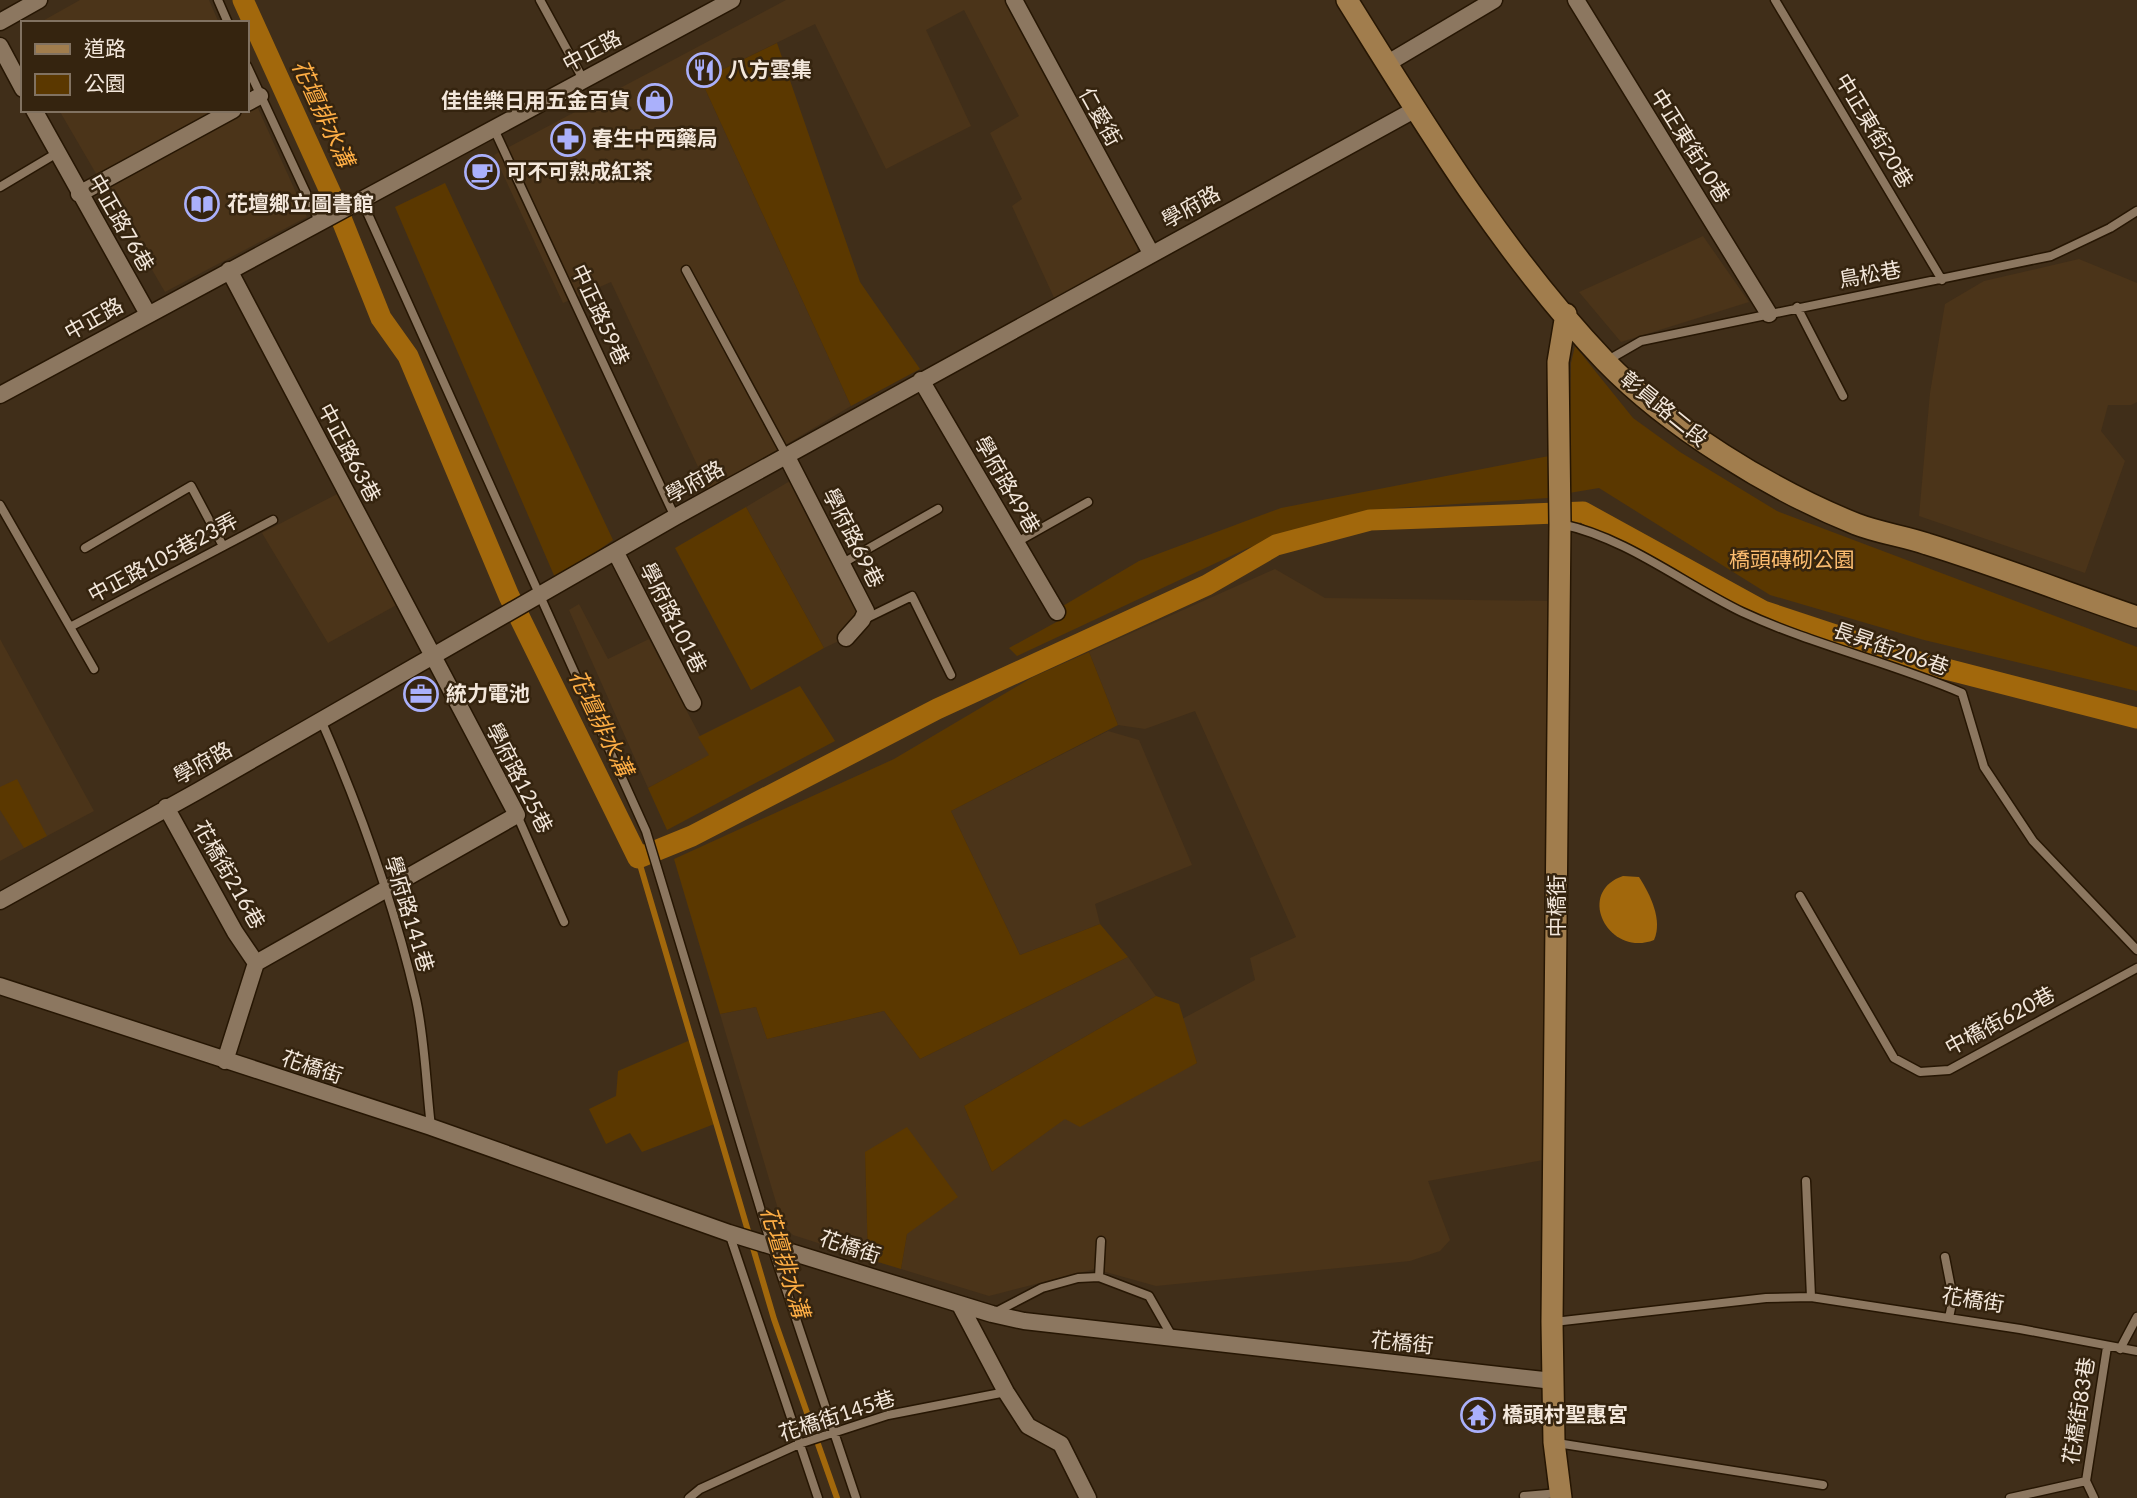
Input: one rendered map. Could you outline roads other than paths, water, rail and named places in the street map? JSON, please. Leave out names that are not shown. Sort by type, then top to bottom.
[{"type":"street","points":[[0,22],[39,0]]},
{"type":"street","name":"中正路","points":[[0,395],[362,201],[492,127],[732,0]]},
{"type":"street","name":"仁愛街","points":[[1014,0],[1151,253]]},
{"type":"street","name":"彰員路二段","points":[[1347,0],[1498,231],[1606,362],[1700,442],[1799,498],[1858,525],[1926,543],[2137,617]]},
{"type":"street","points":[[1388,63],[1493,0]]},
{"type":"street","name":"中正東街10巷","points":[[1576,0],[1769,314]]},
{"type":"street","points":[[0,46],[21,85]]},
{"type":"street","name":"學府路","points":[[0,901],[616,553],[675,517],[1416,109]]},
{"type":"street","name":"中正路76巷","points":[[35,112],[148,314]]},
{"type":"street","points":[[79,194],[229,112]]},
{"type":"street","name":"中正路63巷","points":[[229,270],[432,655]]},
{"type":"street","name":"中橋街","points":[[1560,1496],[1554,1442],[1552,1322],[1560,524],[1558,362],[1566,314]]},
{"type":"street","name":"學府路49巷","points":[[921,380],[1057,612]]},
{"type":"street","name":"學府路69巷","points":[[786,455],[866,611],[862,620],[846,638]]},
{"type":"street","name":"學府路101巷","points":[[616,553],[693,703]]},
{"type":"street","name":"學府路125巷","points":[[432,655],[517,815]]},
{"type":"street","name":"花橋街216巷","points":[[166,807],[235,932],[256,963]]},
{"type":"street","points":[[225,1060],[256,963],[386,892],[517,815]]},
{"type":"street","name":"花橋街","points":[[0,986],[430,1127],[730,1233],[992,1314],[1024,1321],[1553,1381]]},
{"type":"street","points":[[960,1305],[1006,1392],[1028,1426],[1061,1444],[1088,1498]]},
{"type":"lane","points":[[218,0],[227,21]]},
{"type":"lane","points":[[540,0],[583,79]]},
{"type":"lane","name":"中正東街20巷","points":[[1775,0],[1942,280]]},
{"type":"lane","points":[[248,72],[253,99],[320,223]]},
{"type":"lane","name":"中正路59巷","points":[[492,127],[675,517]]},
{"type":"lane","points":[[0,187],[57,153]]},
{"type":"lane","points":[[362,201],[533,598],[646,831],[771,1244],[856,1498]]},
{"type":"lane","name":"鳥松巷","points":[[1606,362],[1641,341],[2051,256],[2110,228],[2137,211]]},
{"type":"lane","points":[[686,270],[786,455]]},
{"type":"lane","points":[[1797,307],[1843,396]]},
{"type":"lane","points":[[85,548],[191,486],[223,546]]},
{"type":"lane","points":[[1017,542],[1088,502]]},
{"type":"lane","points":[[0,505],[94,669]]},
{"type":"lane","points":[[843,563],[938,509]]},
{"type":"lane","name":"中正路105巷23弄","points":[[70,627],[274,520]]},
{"type":"lane","name":"長昇街206巷","points":[[1560,524],[1593,531],[1765,621],[1822,645],[1962,693],[1984,767],[2034,841],[2137,950]]},
{"type":"lane","points":[[862,620],[912,596],[951,675]]},
{"type":"lane","name":"學府路141巷","points":[[321,720],[345,775],[386,892],[416,1001],[430,1127]]},
{"type":"lane","name":"學府路125巷","points":[[517,815],[564,922]]},
{"type":"lane","name":"中橋街620巷","points":[[1800,896],[1894,1058],[1920,1072],[1949,1070],[2137,968]]},
{"type":"lane","points":[[1806,1181],[1811,1297]]},
{"type":"lane","points":[[730,1233],[818,1498]]},
{"type":"lane","points":[[1099,1277],[1101,1241]]},
{"type":"lane","points":[[1945,1257],[1953,1298],[1949,1318]]},
{"type":"lane","points":[[992,1314],[1042,1288],[1078,1278],[1099,1277],[1149,1296],[1173,1338]]},
{"type":"lane","name":"花橋街","points":[[1552,1322],[1766,1298],[1811,1297],[2137,1351]]},
{"type":"lane","points":[[2120,1349],[2137,1317]]},
{"type":"lane","name":"花橋街83巷","points":[[2094,1498],[2086,1481],[2107,1347]]},
{"type":"lane","name":"花橋街145巷","points":[[689,1498],[700,1489],[799,1444],[888,1415],[1006,1392]]},
{"type":"lane","points":[[1554,1442],[1823,1485]]},
{"type":"lane","name":"花橋街83巷","points":[[2010,1498],[2086,1481]]},
{"type":"lane","points":[[1524,1496],[1560,1496]]},
{"type":"waterway","points":[[243,0],[333,198],[381,318],[408,356],[509,596],[638,858],[692,836],[937,709],[1207,585],[1276,545],[1370,520],[1583,512],[1763,611],[1911,660],[2137,718]]},
{"type":"waterway","name":"花壇排水溝","points":[[638,858],[774,1319],[837,1498]]},
{"type":"place","name":"八方雲集","points":[[704,70]]},
{"type":"place","name":"佳佳樂日用五金百貨","points":[[655,101]]},
{"type":"place","name":"春生中西藥局","points":[[568,139]]},
{"type":"place","name":"可不可熟成紅茶","points":[[482,172]]},
{"type":"place","name":"花壇鄉立圖書館","points":[[202,204]]},
{"type":"place","name":"統力電池","points":[[421,694]]},
{"type":"place","name":"橋頭村聖惠宮","points":[[1478,1415]]},
{"type":"park label","name":"橋頭磚砌公園","points":[[1792,560]]}]
